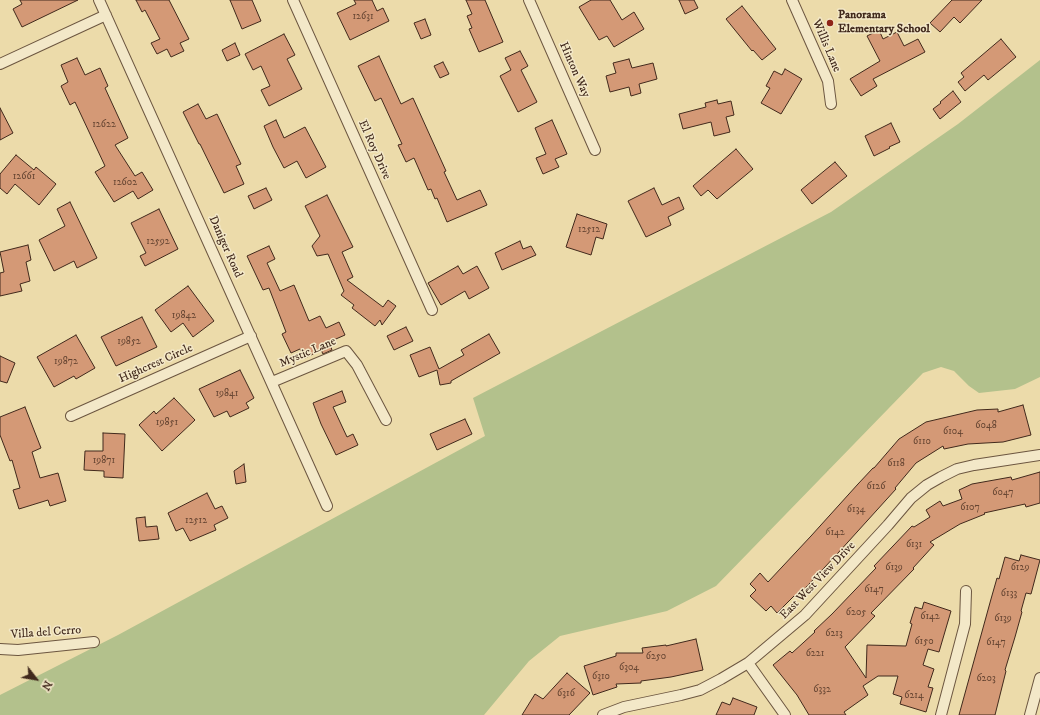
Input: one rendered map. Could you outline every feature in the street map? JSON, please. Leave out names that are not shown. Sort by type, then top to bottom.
[{"type":"street","name":"Daniger Road","points":[[99,0],[327,506]]},
{"type":"street","name":"El Roy Drive","points":[[293,0],[432,310]]},
{"type":"street","name":"Hinton Way","points":[[529,0],[595,150]]},
{"type":"street","name":"Willis Lane","points":[[792,0],[828,81],[831,104]]},
{"type":"street","points":[[0,64],[106,16]]},
{"type":"street","name":"Highcrest Circle","points":[[71,416],[251,336]]},
{"type":"street","name":"Mystic Lane","points":[[272,382],[346,351],[357,365],[386,420]]},
{"type":"street","name":"East West View Drive","points":[[603,715],[624,707],[700,690],[748,662],[805,615],[873,542],[911,498],[927,485],[957,469],[1040,455]]},
{"type":"street","points":[[941,715],[965,624],[966,592]]},
{"type":"street","name":"Villa del Cerro","points":[[0,649],[18,650],[94,642]]},
{"type":"street","points":[[748,662],[785,715]]},
{"type":"street","points":[[1030,715],[1040,678]]},
{"type":"green space","points":[[1040,60],[1040,377],[1015,389],[979,393],[969,386],[954,371],[941,367],[923,373],[716,586],[667,611],[560,636],[529,661],[484,715],[0,715],[0,695],[118,635],[485,436],[473,398],[831,212],[958,124]]},
{"type":"building","points":[[20,0],[78,0],[22,27],[13,9],[22,4]]},
{"type":"building","points":[[136,0],[169,0],[189,39],[180,43],[184,51],[171,57],[167,49],[157,54],[151,43],[160,39],[145,10],[142,12]]},
{"type":"building","points":[[230,0],[252,0],[261,21],[242,29]]},
{"type":"building","points":[[354,0],[372,0],[377,11],[383,8],[389,21],[350,40],[337,13],[356,4]]},
{"type":"building","points":[[466,0],[485,0],[503,42],[479,52],[469,29],[472,28],[467,16],[472,14]]},
{"type":"building","points":[[591,0],[610,0],[622,20],[634,12],[644,29],[614,47],[607,36],[599,40],[579,7]]},
{"type":"building","points":[[679,0],[694,0],[698,8],[685,14]]},
{"type":"building","points":[[952,0],[982,0],[960,23],[954,17],[940,32],[930,23]]},
{"type":"building","points":[[742,6],[776,49],[762,60],[753,50],[752,51],[726,19]]},
{"type":"building","points":[[425,19],[431,35],[421,39],[414,23]]},
{"type":"building","points":[[879,30],[883,39],[897,32],[904,46],[918,39],[925,52],[873,79],[877,86],[861,96],[850,79],[880,61],[867,36]]},
{"type":"building","points":[[284,34],[295,55],[287,59],[302,89],[269,106],[261,90],[270,86],[261,66],[253,70],[245,54]]},
{"type":"building","points":[[1001,39],[1016,57],[988,80],[984,75],[965,91],[958,82],[964,77],[961,73]]},
{"type":"building","points":[[235,43],[240,55],[227,61],[222,50]]},
{"type":"building","points":[[520,51],[528,66],[521,70],[537,102],[518,112],[500,76],[511,70],[505,58]]},
{"type":"building","points":[[379,56],[401,104],[413,98],[446,171],[444,172],[457,200],[480,190],[487,205],[447,222],[437,198],[435,199],[431,189],[428,190],[414,158],[406,162],[398,145],[402,144],[381,98],[375,101],[358,66]]},
{"type":"building","points":[[77,58],[85,75],[100,68],[108,86],[105,88],[128,138],[115,145],[135,176],[142,172],[153,190],[138,199],[133,191],[114,202],[95,172],[105,166],[75,102],[70,105],[61,86],[68,82],[61,65]]},
{"type":"building","points":[[629,59],[632,68],[653,63],[657,79],[639,84],[641,93],[631,96],[629,87],[610,92],[606,76],[616,73],[613,63]]},
{"type":"building","points":[[443,62],[449,74],[440,78],[434,66]]},
{"type":"building","points":[[785,69],[802,79],[781,114],[761,103],[770,88],[766,86],[774,71],[782,75]]},
{"type":"building","points":[[953,91],[961,102],[940,119],[933,109]]},
{"type":"building","points":[[717,100],[718,104],[731,101],[734,115],[726,117],[730,132],[714,136],[711,122],[683,129],[679,114],[706,107],[705,103]]},
{"type":"building","points":[[198,104],[206,119],[217,114],[241,164],[236,166],[244,184],[224,193],[183,112]]},
{"type":"building","points":[[0,108],[13,133],[0,140]]},
{"type":"building","points":[[276,120],[284,138],[305,127],[326,167],[306,178],[297,161],[284,168],[264,126]]},
{"type":"building","points":[[552,120],[567,154],[555,159],[559,167],[543,174],[536,158],[546,154],[535,128]]},
{"type":"building","points":[[891,123],[900,142],[874,156],[865,136]]},
{"type":"building","points":[[736,149],[753,169],[717,199],[708,190],[701,196],[693,186]]},
{"type":"building","points":[[16,155],[34,170],[36,167],[56,184],[39,205],[15,184],[7,194],[0,188],[0,174]]},
{"type":"building","points":[[835,162],[847,176],[812,204],[801,190]]},
{"type":"building","points":[[266,188],[272,200],[254,209],[248,196]]},
{"type":"building","points":[[654,188],[662,205],[679,197],[684,209],[668,217],[671,225],[646,237],[628,201]]},
{"type":"building","points":[[327,195],[353,247],[342,252],[353,277],[347,280],[383,307],[388,300],[396,306],[382,325],[380,320],[375,326],[352,308],[354,305],[341,295],[344,291],[328,254],[317,256],[312,246],[320,236],[305,206]]},
{"type":"building","points":[[70,202],[97,258],[77,268],[74,261],[54,271],[39,240],[65,226],[57,209]]},
{"type":"building","points":[[159,209],[178,249],[145,266],[140,256],[146,253],[131,223]]},
{"type":"building","points":[[577,214],[607,224],[603,239],[596,237],[591,255],[566,247]]},
{"type":"building","points":[[520,241],[523,249],[531,246],[536,255],[502,270],[495,253]]},
{"type":"building","points":[[28,245],[31,260],[26,262],[30,281],[20,284],[22,291],[0,296],[0,273],[4,272],[0,252]]},
{"type":"building","points":[[269,246],[275,259],[267,263],[280,291],[294,285],[309,321],[320,316],[326,328],[339,322],[345,335],[329,342],[332,350],[323,354],[321,350],[305,358],[300,349],[291,353],[282,334],[286,332],[269,288],[263,290],[247,256]]},
{"type":"building","points":[[458,266],[463,274],[477,266],[489,288],[469,299],[465,291],[441,305],[428,283]]},
{"type":"building","points":[[188,286],[214,321],[193,337],[183,323],[171,332],[155,310]]},
{"type":"building","points":[[142,317],[157,347],[116,366],[101,337]]},
{"type":"building","points":[[406,327],[413,341],[394,350],[387,336]]},
{"type":"building","points":[[489,334],[500,353],[451,381],[451,383],[440,385],[437,370],[419,377],[410,355],[430,347],[439,369],[464,355],[461,350]]},
{"type":"building","points":[[76,335],[95,368],[76,379],[74,376],[54,387],[37,357]]},
{"type":"building","points":[[0,356],[15,363],[7,383],[0,381]]},
{"type":"building","points":[[240,370],[254,398],[246,403],[249,408],[230,417],[227,411],[214,417],[199,389]]},
{"type":"building","points":[[342,391],[346,402],[333,407],[347,437],[353,434],[358,445],[336,455],[313,403]]},
{"type":"building","points":[[174,398],[195,420],[162,451],[139,425],[154,411],[156,414]]},
{"type":"building","points":[[1023,405],[1031,435],[1003,442],[968,444],[944,449],[943,446],[916,463],[895,488],[896,489],[838,553],[796,598],[794,596],[777,613],[771,606],[766,611],[750,596],[756,590],[750,584],[760,573],[768,582],[899,439],[926,422],[977,410],[998,409],[998,412]]},
{"type":"building","points":[[25,407],[41,448],[32,452],[40,478],[58,473],[66,501],[50,506],[48,500],[19,509],[13,490],[20,488],[12,460],[10,461],[0,435],[0,417]]},
{"type":"building","points":[[465,419],[472,434],[437,450],[430,434]]},
{"type":"building","points":[[103,433],[125,434],[123,478],[104,477],[104,471],[84,470],[85,451],[103,451]]},
{"type":"building","points":[[244,464],[246,482],[236,484],[234,471]]},
{"type":"building","points":[[1040,472],[1040,503],[1026,507],[1025,504],[984,513],[985,514],[960,524],[930,542],[934,545],[913,568],[914,569],[871,613],[875,616],[845,647],[866,678],[867,645],[906,646],[912,624],[910,623],[915,607],[922,609],[924,602],[951,611],[939,652],[928,649],[923,665],[934,669],[928,687],[933,688],[926,712],[900,704],[902,697],[893,694],[898,676],[878,676],[863,686],[868,695],[844,712],[846,715],[809,715],[797,695],[773,665],[790,651],[792,653],[815,632],[814,631],[876,568],[874,566],[912,526],[914,527],[930,517],[926,510],[940,501],[943,506],[962,499],[959,490],[972,484],[1011,477],[1012,480]]},
{"type":"building","points":[[207,493],[215,509],[222,506],[228,518],[214,525],[216,530],[190,541],[183,528],[176,531],[168,513]]},
{"type":"building","points":[[145,517],[146,527],[157,526],[159,539],[139,541],[136,518]]},
{"type":"building","points":[[1021,555],[1040,560],[1031,594],[1026,593],[1005,670],[995,715],[959,715],[997,578],[999,579],[1005,557],[1019,561]]},
{"type":"building","points":[[696,639],[703,670],[671,677],[641,681],[641,683],[616,684],[617,687],[593,695],[584,666],[616,656],[616,653],[643,653],[642,648],[666,646]]},
{"type":"building","points":[[567,673],[590,693],[569,715],[522,715],[535,694],[543,699]]},
{"type":"building","points":[[733,698],[757,707],[754,715],[716,715],[722,702],[730,705]]},
{"type":"place","name":"Panorama Elementary School","points":[[830,23]]}]
